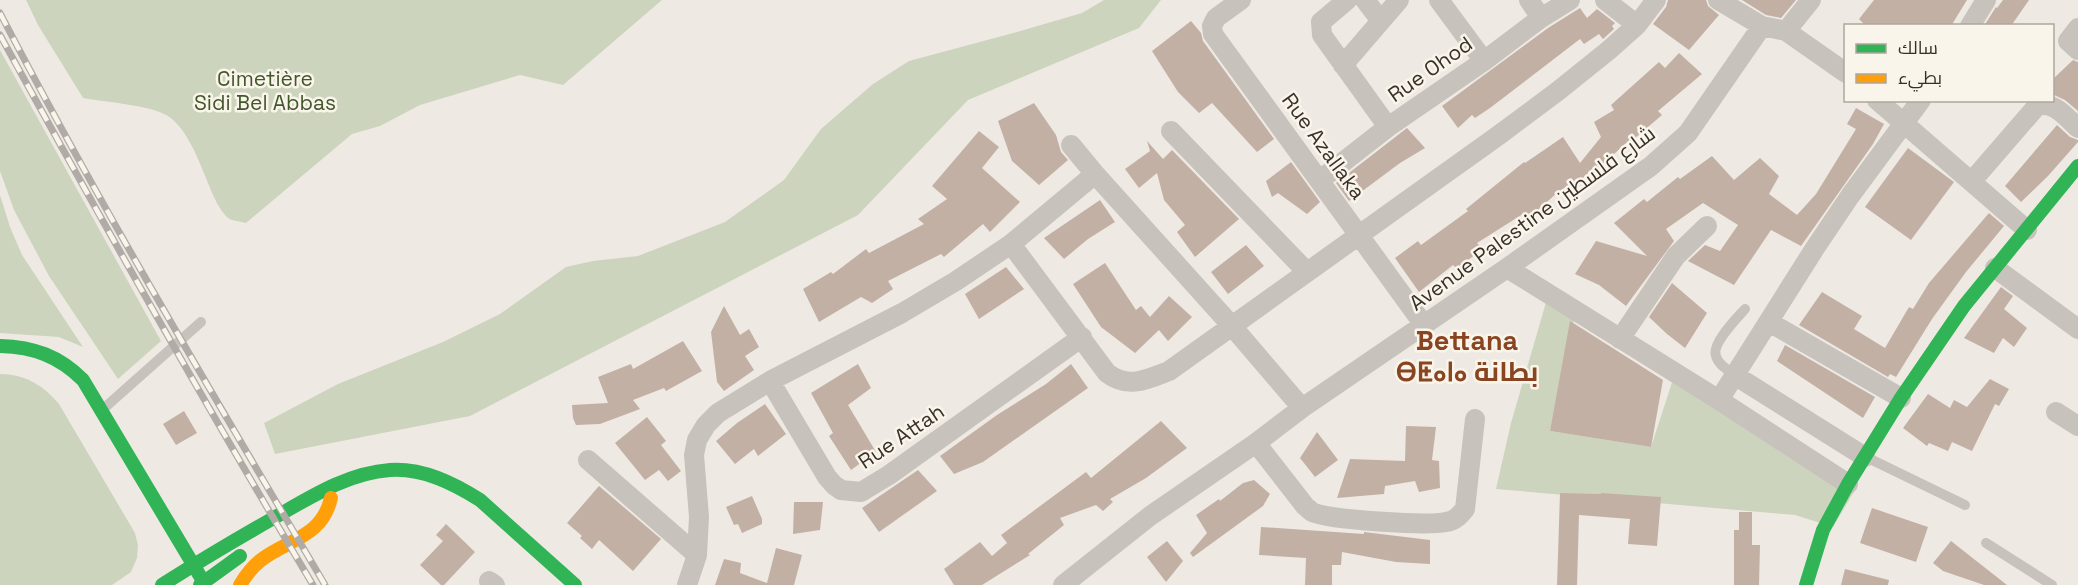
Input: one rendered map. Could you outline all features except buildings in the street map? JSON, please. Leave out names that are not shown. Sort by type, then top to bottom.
[{"type":"main road","points":[[1806,585],[1823,530],[1848,484],[1901,398],[1964,306],[2078,167]]},
{"type":"main road","points":[[0,346],[34,348],[57,357],[83,380],[194,565],[203,584],[294,517],[350,490],[380,484],[416,485],[434,490],[465,506],[482,518],[558,585]]},
{"type":"main road","points":[[0,358],[27,363]]},
{"type":"main road","points":[[273,502],[321,485],[389,470],[420,473],[450,482],[480,500],[575,585]]},
{"type":"main road","points":[[162,585],[314,495],[348,480]]},
{"type":"main road","points":[[240,585],[250,570],[263,558],[322,523],[329,512],[331,498]]},
{"type":"main road","points":[[175,534],[194,537]]},
{"type":"street","name":"Rue Azallaka","points":[[1241,0],[1216,18],[1212,26],[1214,34],[1424,325]]},
{"type":"street","points":[[1347,0],[1321,22],[1322,35],[1388,127]]},
{"type":"street","points":[[1365,0],[1381,21]]},
{"type":"street","points":[[1343,65],[1399,0]]},
{"type":"street","points":[[1439,0],[1484,61]]},
{"type":"street","points":[[1529,0],[1541,18]]},
{"type":"street","name":"Rue Ohod","points":[[1320,180],[1388,127],[1484,61],[1541,18],[1570,0]]},
{"type":"street","points":[[1605,0],[1637,25]]},
{"type":"street","points":[[1011,244],[1107,373],[1123,382],[1147,380],[1168,371],[1541,104],[1610,50],[1637,25],[1656,0]]},
{"type":"street","points":[[1718,0],[1738,6],[1762,26],[1786,31],[1844,72]]},
{"type":"street","points":[[1786,31],[1811,0]]},
{"type":"street","points":[[1971,24],[1986,0]]},
{"type":"street","name":"Avenue Palestine شارع فلسطين","points":[[1063,585],[1150,516],[1256,443],[1302,408],[1507,268],[1674,147],[1699,119],[1762,26]]},
{"type":"street","points":[[2078,28],[2068,40],[2078,50]]},
{"type":"street","points":[[1879,102],[2027,230]]},
{"type":"street","points":[[1719,400],[1850,196],[1919,102]]},
{"type":"street","points":[[1972,181],[2036,106],[2051,105],[2078,128]]},
{"type":"street","points":[[1171,131],[1307,272]]},
{"type":"street","points":[[1071,145],[1302,408]]},
{"type":"street","points":[[687,585],[697,555],[699,517],[694,455],[697,440],[706,425],[718,413],[770,381],[902,313],[956,281],[1011,244],[1095,174]]},
{"type":"street","points":[[1620,339],[1676,256],[1707,226]]},
{"type":"street","points":[[1507,268],[1719,400],[1848,484]]},
{"type":"street","points":[[1995,268],[2078,329]]},
{"type":"street","points":[[1769,321],[1901,398]]},
{"type":"street","name":"Rue Attah","points":[[770,381],[827,477],[841,490],[861,492],[917,455],[1082,337]]},
{"type":"street","points":[[1736,376],[1865,457]]},
{"type":"street","points":[[2056,412],[2078,426]]},
{"type":"street","points":[[1256,443],[1312,512],[1340,518],[1432,524],[1449,522],[1465,509],[1475,419]]},
{"type":"street","points":[[588,460],[697,555]]},
{"type":"lane","points":[[1736,376],[1715,356],[1716,346],[1745,309]]},
{"type":"lane","points":[[102,410],[201,321]]},
{"type":"lane","points":[[1865,457],[1965,505]]},
{"type":"lane","points":[[1986,543],[2052,585]]},
{"type":"green space","name":"Cimetière Sidi Bel Abbas","points":[[26,0],[662,0],[563,85],[520,75],[420,105],[380,126],[352,134],[246,223],[232,220],[224,214],[189,140],[168,116],[139,107],[83,98],[38,25]]},
{"type":"green space","points":[[1104,0],[1161,0],[1139,28],[968,100],[858,215],[470,416],[275,454],[264,423],[338,384],[443,342],[500,314],[566,267],[593,261],[638,256],[725,222],[784,180],[821,129],[873,84],[909,61],[1082,13]]},
{"type":"green space","points":[[0,50],[161,341],[118,379],[49,276],[14,210],[0,171]]},
{"type":"green space","points":[[0,195],[22,255],[83,347],[59,337],[0,333]]},
{"type":"green space","points":[[1551,285],[1578,302],[1550,431],[1651,447],[1677,367],[1858,485],[1833,527],[1795,515],[1496,489],[1511,423]]},
{"type":"green space","points":[[0,374],[18,376],[33,382],[47,391],[59,404],[135,533],[138,545],[137,558],[131,572],[112,585],[0,585]]},
{"type":"railway","points":[[0,13],[118,230],[325,585]]},
{"type":"railway","points":[[0,35],[154,312],[313,585]]},
{"type":"traffic: fast","points":[[1806,585],[1823,530],[1848,484],[1901,398],[1964,306],[2078,166]]},
{"type":"traffic: fast","points":[[0,346],[24,348],[45,354],[65,365],[83,380],[203,581]]},
{"type":"traffic: fast","points":[[162,585],[314,495],[359,476],[390,470],[426,474],[480,500],[575,585]]},
{"type":"traffic: fast","points":[[200,585],[240,556]]},
{"type":"traffic: slow","points":[[240,585],[249,571],[261,560],[312,529],[327,511],[331,498]]},
{"type":"district","name":"Bettana ⴱⵟⴰⵏⴰ بطانة","points":[[1467,356]]}]
